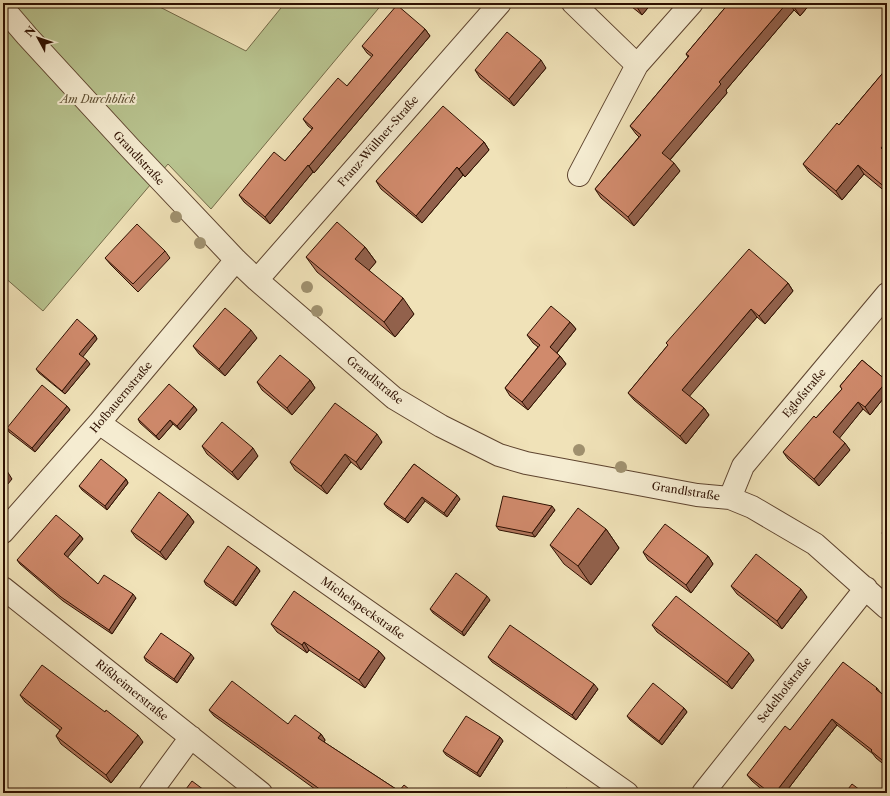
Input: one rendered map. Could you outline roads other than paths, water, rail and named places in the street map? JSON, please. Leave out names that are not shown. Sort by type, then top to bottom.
[{"type":"street","name":"Franz-Wüllner-Straße","points":[[257,280],[500,3]]},
{"type":"street","points":[[573,3],[637,65]]},
{"type":"street","points":[[579,175],[637,65],[692,3]]},
{"type":"street","name":"Grandlstraße","points":[[3,8],[26,36],[124,143],[236,260],[257,280],[394,398],[440,426],[499,455],[526,463],[697,494],[730,498],[752,507],[815,544],[887,608]]},
{"type":"street","name":"Hofbauernstraße","points":[[3,532],[99,423],[236,260]]},
{"type":"street","name":"Eglofstraße","points":[[730,498],[743,466],[887,294]]},
{"type":"street","name":"Michelspeckstraße","points":[[99,423],[627,793]]},
{"type":"street","name":"Rißheimerstraße","points":[[3,588],[261,793]]},
{"type":"street","name":"Sedelhofstraße","points":[[703,793],[866,588]]},
{"type":"street","points":[[150,793],[190,737]]},
{"type":"park label","name":"Am Durchblick","points":[[98,99]]}]
